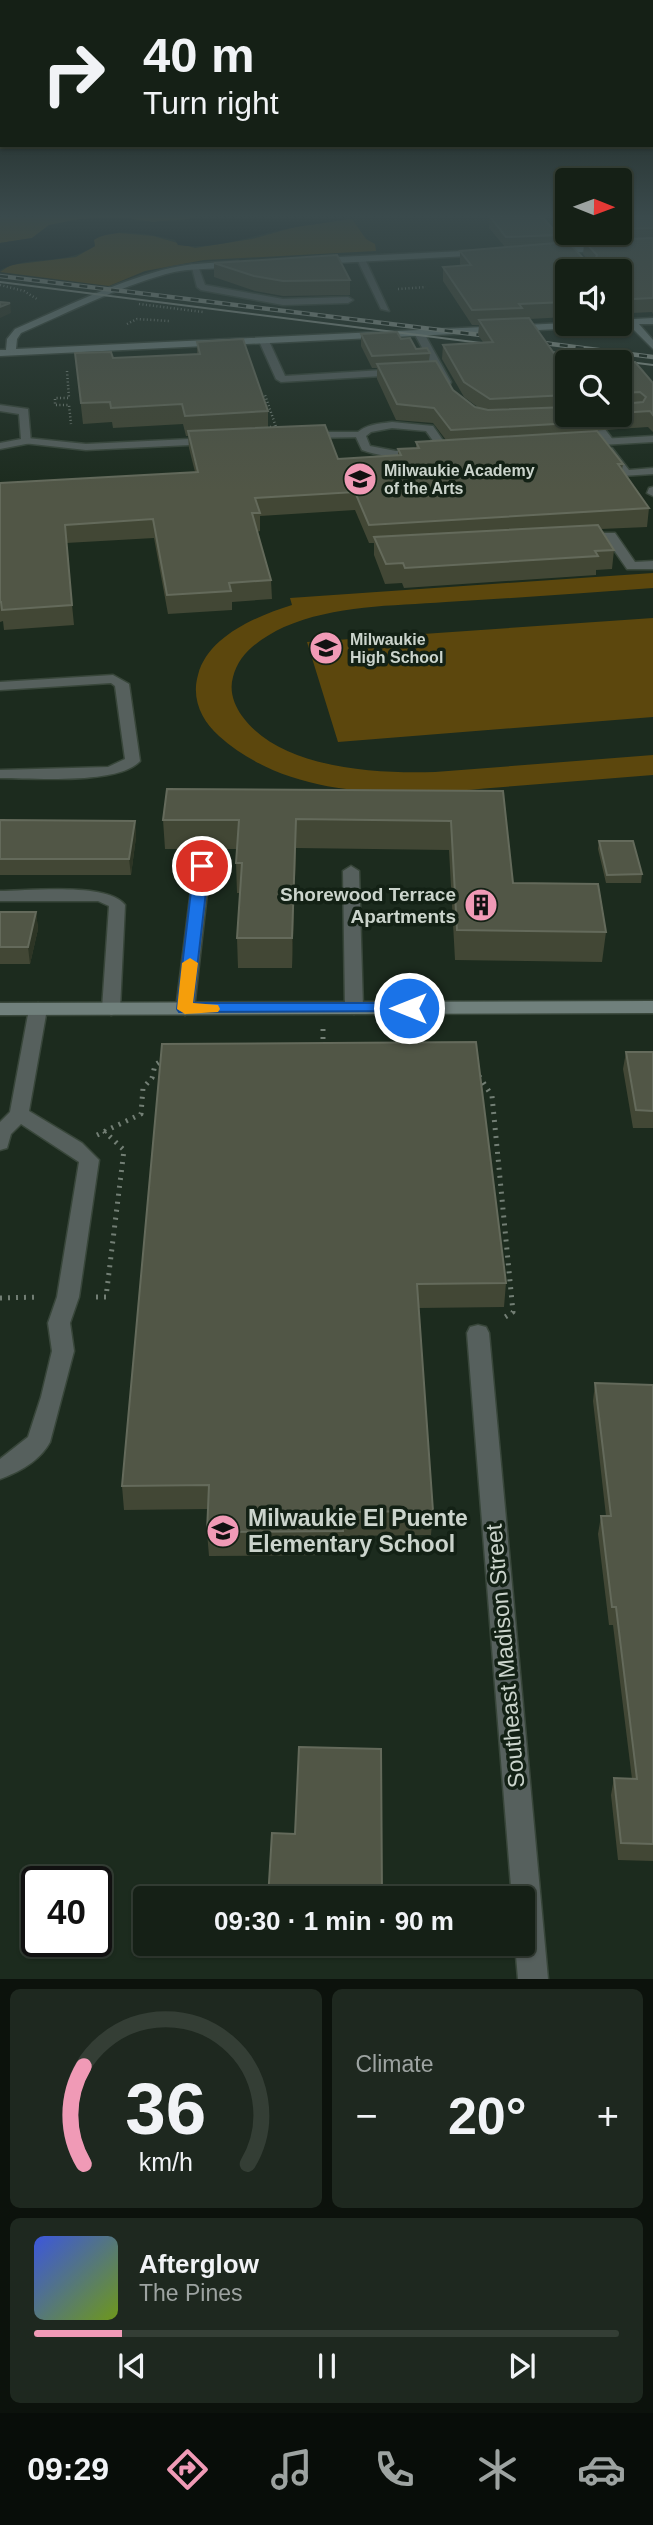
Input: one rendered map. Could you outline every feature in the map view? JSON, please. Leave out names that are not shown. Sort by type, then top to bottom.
[{"type":"street","points":[[11,352],[13,336],[24,328],[78,306]]},
{"type":"street","points":[[632,322],[653,321]]},
{"type":"street","points":[[632,322],[653,346]]},
{"type":"street","points":[[0,353],[555,326]]},
{"type":"street","points":[[419,333],[453,393]]},
{"type":"street","points":[[264,341],[281,379],[415,372]]},
{"type":"street","points":[[427,371],[440,370]]},
{"type":"street","points":[[0,408],[24,411],[27,441]]},
{"type":"street","points":[[298,436],[360,435],[368,429],[392,425],[429,428],[451,452],[380,454],[366,448],[360,435]]},
{"type":"street","points":[[596,427],[626,474],[653,471]]},
{"type":"street","points":[[575,444],[653,439]]},
{"type":"street","points":[[0,446],[27,441],[86,447],[219,440]]},
{"type":"street","points":[[571,538],[611,536],[631,566],[653,565]]},
{"type":"street","points":[[0,686],[113,679],[122,684],[133,761],[124,767],[108,771],[0,774]]},
{"type":"street","points":[[185,1009],[202,866]]},
{"type":"street","points":[[351,871],[354,1008]]},
{"type":"street","points":[[0,896],[98,896],[110,899],[117,905],[111,1009]]},
{"type":"street","points":[[0,1009],[653,1007]]},
{"type":"street","points":[[0,1143],[2,1132],[19,1114],[38,1009]]},
{"type":"street","points":[[0,1469],[12,1465],[38,1442],[63,1351],[59,1323],[68,1297],[89,1160],[75,1148],[19,1114]]},
{"type":"street","name":"Southeast Madison Street","points":[[478,1333],[533,1979]]},
{"type":"path","points":[[66,366],[69,398],[55,398],[55,405],[69,405]]},
{"type":"path","points":[[252,428],[276,427],[264,390]]},
{"type":"path","points":[[75,1148],[111,1127],[141,1114],[142,1088],[152,1079],[155,1065],[160,1059],[171,1057]]},
{"type":"path","points":[[477,1067],[492,1096],[513,1312]]},
{"type":"shaded area","points":[[653,573],[653,588],[384,606],[323,614],[284,627],[253,646],[236,668],[232,687],[239,712],[259,734],[304,758],[331,765],[386,772],[435,772],[653,755],[653,775],[439,792],[361,791],[322,785],[285,775],[251,759],[213,730],[197,701],[198,675],[203,661],[212,649],[250,622],[292,605],[290,598]]},
{"type":"shaded area","points":[[653,618],[653,717],[338,742],[307,642]]},
{"type":"building","points":[[470,306],[521,306],[472,310]]},
{"type":"building","points":[[529,318],[555,355],[555,396],[490,399],[464,382],[443,345],[493,342],[479,320]]},
{"type":"building","points":[[397,332],[401,339],[410,338],[416,349],[427,348],[430,353],[372,356],[361,334]]},
{"type":"building","points":[[243,339],[268,411],[185,416],[182,404],[111,408],[110,402],[81,403],[75,353],[111,352],[113,358],[200,354],[197,342]]},
{"type":"building","points":[[436,361],[453,390],[475,407],[488,410],[555,407],[555,424],[451,430],[434,408],[397,404],[377,364]]},
{"type":"building","points":[[632,362],[635,362],[653,383],[653,415],[650,411],[632,412],[632,403],[643,402],[646,397],[640,392],[632,392]]},
{"type":"building","points":[[325,425],[338,459],[401,455],[398,449],[419,448],[416,442],[597,431],[623,464],[618,464],[649,508],[369,525],[355,492],[255,498],[260,513],[252,513],[271,580],[229,583],[231,591],[167,595],[153,519],[65,525],[72,605],[2,610],[0,483],[198,472],[188,431]]},
{"type":"building","points":[[598,525],[614,550],[595,551],[598,556],[405,568],[403,563],[386,564],[374,537]]},
{"type":"building","points":[[167,789],[503,791],[513,883],[598,884],[606,932],[457,930],[451,821],[296,819],[292,938],[237,938],[242,863],[236,863],[239,820],[163,820]]},
{"type":"building","points":[[0,820],[135,821],[129,859],[0,859]]},
{"type":"building","points":[[599,841],[633,841],[642,874],[607,875]]},
{"type":"building","points":[[0,912],[36,912],[28,947],[0,947]]},
{"type":"building","points":[[476,1042],[506,1283],[417,1284],[433,1511],[342,1512],[343,1531],[207,1532],[209,1485],[122,1486],[162,1044]]},
{"type":"building","points":[[626,1052],[653,1052],[653,1111],[636,1110]]},
{"type":"building","points":[[595,1383],[653,1385],[653,1844],[621,1843],[614,1778],[637,1779],[616,1607],[612,1607],[601,1516],[611,1516]]},
{"type":"building","points":[[299,1747],[381,1749],[382,1886],[269,1886],[272,1833],[295,1834]]},
{"type":"tram line","points":[[192,306],[497,345]]},
{"type":"tram line","points":[[535,350],[653,365]]},
{"type":"railway","points":[[247,306],[497,337]]},
{"type":"railway","points":[[528,341],[653,357]]},
{"type":"slow traffic","points":[[190,963],[185,1009],[212,1009]]},
{"type":"place","name":"Milwaukie Academy of the Arts","points":[[360,479]]},
{"type":"place","name":"Milwaukie High School","points":[[326,648]]},
{"type":"place","name":"Shorewood Terrace Apartments","points":[[481,905]]},
{"type":"place","name":"Milwaukie El Puente Elementary School","points":[[223,1531]]},
{"type":"route","points":[[202,866],[185,1009],[409,1008]]}]
